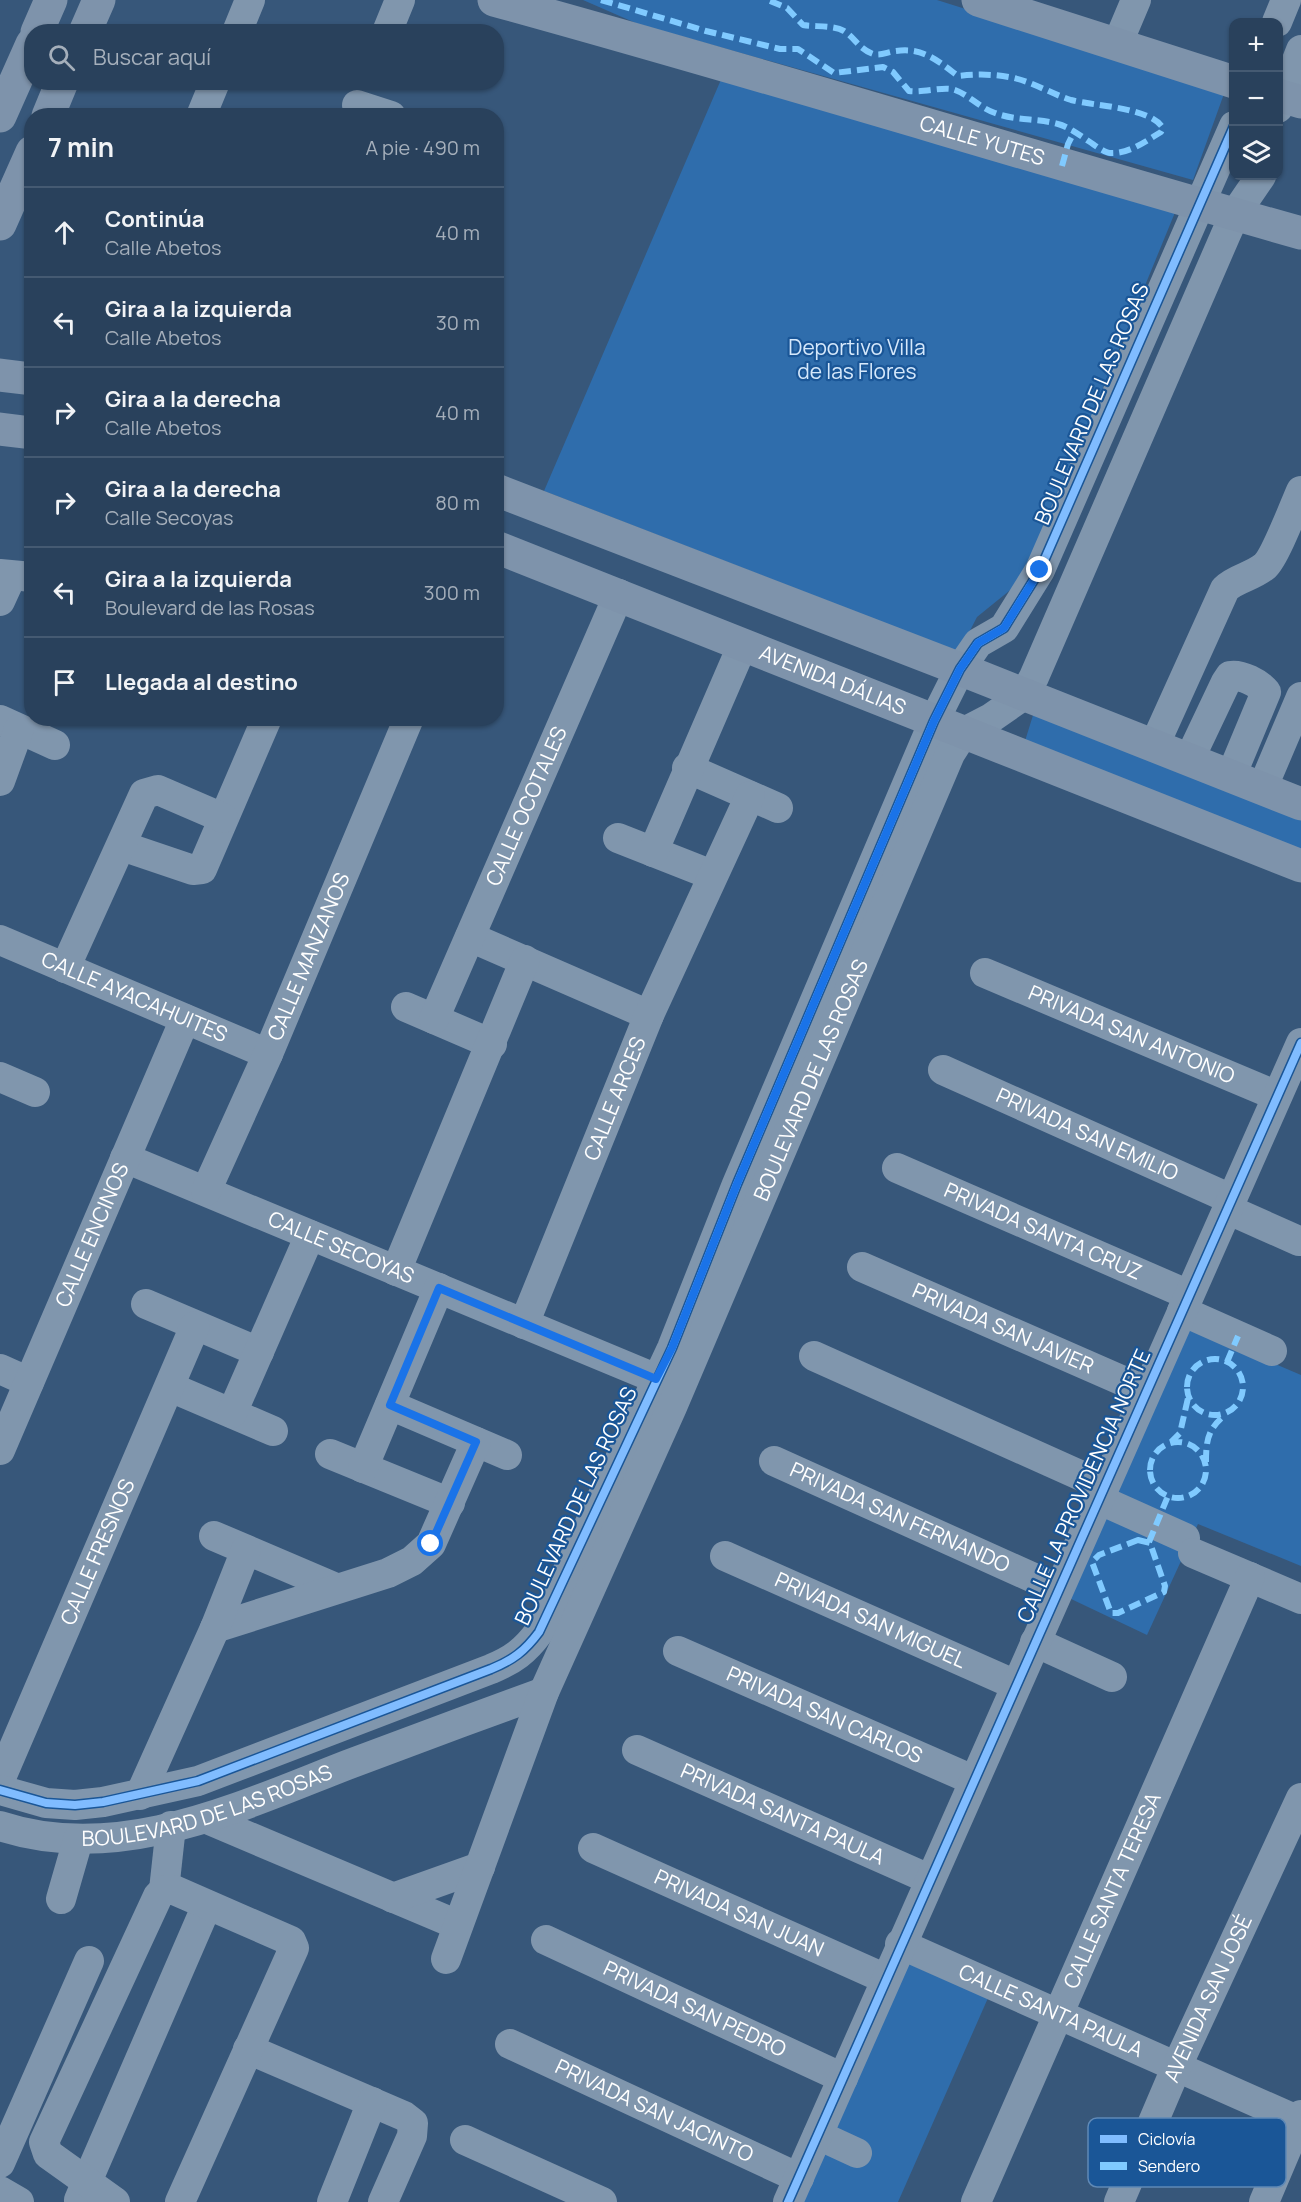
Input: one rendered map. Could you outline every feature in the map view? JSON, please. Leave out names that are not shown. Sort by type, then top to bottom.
[{"type":"main road","points":[[40,24],[51,0]]},
{"type":"main road","points":[[88,24],[99,0]]},
{"type":"main road","name":"CALLE YUTES","points":[[494,0],[665,47],[1062,166],[1301,233]]},
{"type":"main road","name":"CALLE YUTES","points":[[559,0],[665,47]]},
{"type":"main road","points":[[980,0],[1229,81]]},
{"type":"main road","points":[[0,116],[24,62]]},
{"type":"main road","points":[[51,108],[59,90]]},
{"type":"main road","points":[[0,224],[24,170]]},
{"type":"main road","points":[[0,375],[24,378]]},
{"type":"main road","points":[[0,429],[24,432]]},
{"type":"main road","points":[[504,493],[960,669],[1262,789],[1299,799]]},
{"type":"main road","name":"AVENIDA DÁLIAS","points":[[504,550],[1301,866]]},
{"type":"street","points":[[240,24],[250,0]]},
{"type":"street","points":[[390,24],[400,0]]},
{"type":"street","points":[[1117,45],[1136,0]]},
{"type":"street","points":[[1279,18],[1286,0]]},
{"type":"street","points":[[1285,100],[1301,50]]},
{"type":"street","points":[[204,108],[212,90]]},
{"type":"street","points":[[358,101],[373,108]]},
{"type":"street","name":"BOULEVARD DE LAS ROSAS","points":[[0,1790],[46,1803],[75,1805],[198,1781],[510,1662],[526,1649],[539,1632],[668,1384],[672,1348],[737,1184],[934,721],[960,669],[978,643],[1004,628],[1040,570],[1198,204],[1209,187],[1229,136]]},
{"type":"street","points":[[964,732],[991,718],[1024,694],[1034,677],[1235,214],[1258,180]]},
{"type":"street","points":[[1154,746],[1225,589],[1233,581],[1256,573],[1267,564],[1301,491]]},
{"type":"street","name":"CALLE OCOTALES","points":[[434,1019],[619,594]]},
{"type":"street","points":[[652,852],[743,644]]},
{"type":"street","points":[[1189,760],[1226,682],[1230,676],[1236,675],[1262,687],[1266,692],[1231,776]]},
{"type":"street","points":[[1262,789],[1301,698]]},
{"type":"street","points":[[0,781],[10,724],[55,745]]},
{"type":"street","points":[[122,846],[193,870],[202,869],[263,726]]},
{"type":"street","name":"CALLE MANZANOS","points":[[206,1191],[268,1054],[406,726]]},
{"type":"street","name":"BOULEVARD DE LAS ROSAS","points":[[0,1826],[48,1837],[78,1840],[109,1838],[207,1819],[544,1692],[668,1384],[950,754],[964,732]]},
{"type":"street","points":[[687,768],[778,808]]},
{"type":"street","points":[[65,968],[144,794],[158,790],[223,818]]},
{"type":"street","name":"CALLE ARCES","points":[[524,1324],[649,1015],[750,796]]},
{"type":"street","points":[[618,837],[712,875]]},
{"type":"street","points":[[470,937],[649,1015]]},
{"type":"street","name":"CALLE AYACAHUITES","points":[[1,942],[268,1054]]},
{"type":"street","points":[[396,1270],[492,1044],[525,960]]},
{"type":"street","name":"PRIVADA SAN ANTONIO","points":[[985,973],[1277,1096]]},
{"type":"street","points":[[406,1007],[492,1044]]},
{"type":"street","name":"CALLE ENCINOS","points":[[0,1450],[185,1019]]},
{"type":"street","name":"CALLE LA PROVIDENCIA NORTE","points":[[794,2190],[900,1944],[1301,1043]]},
{"type":"street","name":"PRIVADA SAN EMILIO","points":[[943,1070],[1229,1204],[1299,1241]]},
{"type":"street","points":[[2,1085],[35,1092]]},
{"type":"street","name":"CALLE SECOYAS","points":[[125,1158],[668,1384]]},
{"type":"street","name":"PRIVADA SANTA CRUZ","points":[[897,1168],[1185,1303],[1272,1351]]},
{"type":"street","points":[[232,1413],[310,1235]]},
{"type":"street","name":"PRIVADA SAN JAVIER","points":[[862,1267],[1146,1391]]},
{"type":"street","points":[[363,1468],[439,1288]]},
{"type":"street","points":[[146,1304],[259,1352]]},
{"type":"street","name":"CALLE FRESNOS","points":[[0,1780],[195,1326]]},
{"type":"street","points":[[814,1356],[1101,1493],[1189,1545],[1250,1577],[1301,1599]]},
{"type":"street","points":[[0,1369],[29,1382]]},
{"type":"street","points":[[170,1387],[273,1431]]},
{"type":"street","points":[[390,1405],[507,1455]]},
{"type":"street","points":[[215,1628],[388,1572],[412,1561],[431,1544],[476,1442]]},
{"type":"street","points":[[330,1454],[450,1503]]},
{"type":"street","name":"PRIVADA SAN FERNANDO","points":[[774,1461],[1058,1589]]},
{"type":"street","points":[[214,1536],[336,1588]]},
{"type":"street","points":[[140,1794],[215,1628],[246,1550]]},
{"type":"street","name":"PRIVADA SAN MIGUEL","points":[[725,1556],[1016,1685]]},
{"type":"street","name":"CALLE SANTA TERESA","points":[[976,2202],[1250,1577]]},
{"type":"street","points":[[1035,1642],[1112,1677]]},
{"type":"street","name":"PRIVADA SAN CARLOS","points":[[678,1651],[973,1780]]},
{"type":"street","points":[[446,1959],[544,1692]]},
{"type":"street","name":"PRIVADA SANTA PAULA","points":[[637,1750],[929,1879]]},
{"type":"street","name":"AVENIDA SAN JOSÉ","points":[[1155,2118],[1301,1798]]},
{"type":"street","points":[[207,1819],[458,1925]]},
{"type":"street","points":[[115,2202],[82,2192],[48,2154],[44,2142],[158,1896],[164,1890],[171,1826]]},
{"type":"street","points":[[61,1899],[78,1840]]},
{"type":"street","name":"PRIVADA SAN JUAN","points":[[593,1848],[886,1979]]},
{"type":"street","points":[[393,1898],[480,1867]]},
{"type":"street","points":[[164,1890],[174,1890],[291,1941],[294,1948],[180,2202]]},
{"type":"street","points":[[82,2192],[207,1905]]},
{"type":"street","name":"PRIVADA SAN PEDRO","points":[[546,1940],[843,2078]]},
{"type":"street","name":"CALLE SANTA PAULA","points":[[900,1944],[1058,2016],[1300,2120]]},
{"type":"street","points":[[0,2163],[12,2105],[89,1961]]},
{"type":"street","name":"PRIVADA SAN JACINTO","points":[[510,2044],[794,2190]]},
{"type":"street","points":[[248,2049],[404,2116],[413,2124],[412,2136],[383,2202]]},
{"type":"street","points":[[332,2202],[372,2102]]},
{"type":"street","points":[[1286,2152],[1300,2120]]},
{"type":"street","points":[[818,2135],[857,2153]]},
{"type":"street","points":[[465,2140],[602,2202]]},
{"type":"street","name":"AVENIDA SAN JOSÉ","points":[[1119,2202],[1125,2187]]},
{"type":"street","points":[[1264,2202],[1271,2187]]},
{"type":"street","points":[[0,2191],[19,2202]]},
{"type":"green space","points":[[583,0],[937,0],[1225,91],[1193,180],[638,24]]},
{"type":"green space","name":"Deportivo Villa de las Flores","points":[[723,75],[1176,210],[1025,578],[977,617],[959,652],[544,491]]},
{"type":"green space","points":[[1034,712],[1301,814],[1301,850],[1025,741]]},
{"type":"green space","points":[[1192,1328],[1301,1375],[1301,1566],[1198,1524],[1147,1635],[1069,1598],[1186,1333]]},
{"type":"green space","points":[[907,1963],[988,1998],[898,2202],[801,2202]]},
{"type":"marked path","points":[[601,0],[706,31],[780,49],[798,49],[834,73],[883,67],[893,72],[909,91],[955,90],[995,113],[1065,126],[1110,153],[1137,146],[1161,132],[1163,128],[1156,121],[1134,111],[1071,100],[1017,79],[990,75],[958,76],[922,53],[906,50],[873,54],[844,31],[803,25],[787,8],[768,0]]},
{"type":"marked path","points":[[1062,166],[1068,144],[1075,130]]},
{"type":"marked path","points":[[1227,1362],[1238,1336]]},
{"type":"marked path","points":[[1209,1359],[1221,1359],[1231,1363],[1239,1371],[1243,1387],[1239,1403],[1231,1411],[1221,1415],[1209,1415],[1199,1411],[1191,1403],[1187,1393],[1187,1381],[1191,1371],[1199,1363],[1209,1359]]},
{"type":"marked path","points":[[1171,1442],[1180,1433],[1188,1398]]},
{"type":"marked path","points":[[1206,1462],[1209,1435],[1225,1415]]},
{"type":"marked path","points":[[1172,1442],[1184,1442],[1194,1446],[1202,1454],[1206,1470],[1202,1486],[1194,1494],[1184,1498],[1172,1498],[1162,1494],[1154,1486],[1150,1476],[1150,1464],[1154,1454],[1162,1446],[1172,1442]]},
{"type":"marked path","points":[[1149,1542],[1168,1496]]},
{"type":"marked path","points":[[1138,1540],[1150,1543],[1165,1586],[1164,1592],[1118,1613],[1111,1613],[1092,1562],[1099,1555],[1138,1540]]},
{"type":"cycle path","points":[[0,1790],[46,1803],[75,1805],[103,1802],[198,1781],[499,1666],[529,1645],[539,1632],[672,1348],[737,1184],[934,721],[960,669],[978,643],[1004,628],[1040,570],[1229,137]]},
{"type":"cycle path","points":[[788,2202],[1301,1043]]},
{"type":"route","points":[[431,1544],[476,1442],[390,1405],[439,1288],[656,1379],[672,1348],[737,1184],[934,721],[960,669],[978,643],[1004,628],[1040,570]]}]
